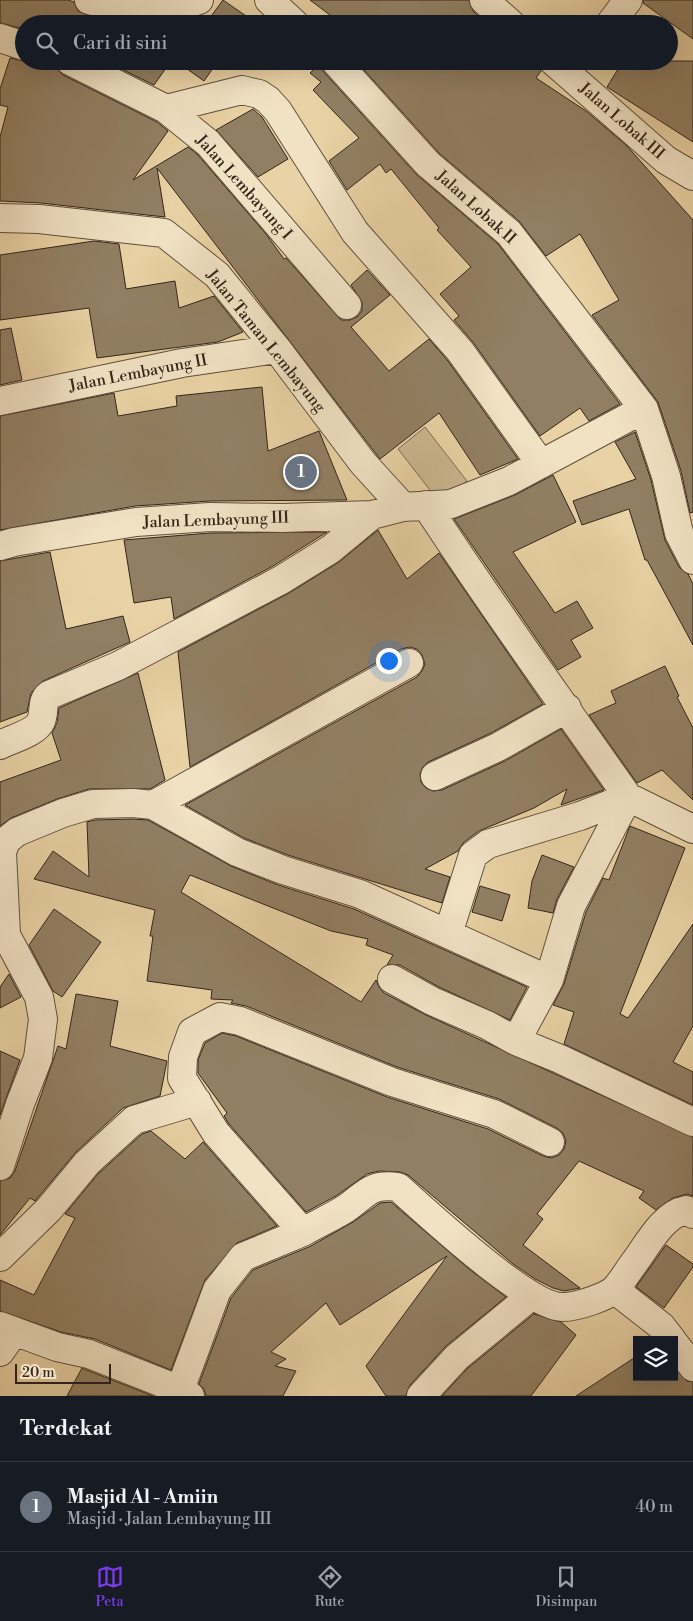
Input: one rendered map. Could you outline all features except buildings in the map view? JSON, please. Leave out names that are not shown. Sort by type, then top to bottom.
[{"type":"street","points":[[90,0],[140,14],[160,13],[200,0]]},
{"type":"street","points":[[269,0],[285,15]]},
{"type":"street","points":[[484,0],[501,15]]},
{"type":"street","points":[[617,15],[628,0]]},
{"type":"street","points":[[0,38],[15,43]]},
{"type":"street","name":"Jalan Lembayung I","points":[[88,70],[166,109],[208,142],[347,305]]},
{"type":"street","name":"Jalan Lobak II","points":[[343,70],[428,164],[509,233],[644,409],[666,476],[679,533],[690,547]]},
{"type":"street","name":"Jalan Lobak III","points":[[580,71],[666,160],[693,176]]},
{"type":"street","points":[[166,109],[242,90],[259,94],[268,100],[355,232],[460,352],[540,464]]},
{"type":"street","name":"Jalan Taman Lembayung","points":[[0,218],[39,219],[164,233],[216,275],[277,349],[363,463],[415,506],[567,708],[628,797]]},
{"type":"street","name":"Jalan Taman Lembayung","points":[[0,230],[39,219]]},
{"type":"street","name":"Jalan Lembayung II","points":[[0,401],[182,363],[277,349]]},
{"type":"street","name":"Jalan Lembayung III","points":[[0,546],[14,542],[136,522],[210,517],[283,518],[372,515],[415,506],[451,504],[509,481],[644,409]]},
{"type":"street","points":[[0,745],[36,728],[42,720],[44,702],[49,695],[118,666],[265,588],[331,549],[372,515]]},
{"type":"street","points":[[153,805],[409,663]]},
{"type":"street","points":[[435,776],[498,747],[567,708]]},
{"type":"street","points":[[448,934],[473,855],[488,844],[580,816],[628,797],[693,828]]},
{"type":"street","points":[[516,1041],[549,980],[571,906],[628,797]]},
{"type":"street","points":[[0,1166],[20,1104],[38,1058],[44,1019],[39,996],[6,935],[3,848],[16,832],[63,812],[93,804],[134,803],[153,805],[237,852],[283,870],[360,894],[549,980]]},
{"type":"street","points":[[392,979],[432,1001],[487,1025],[516,1041],[560,1059],[693,1122]]},
{"type":"street","points":[[303,1232],[216,1133],[182,1078],[183,1057],[192,1032],[220,1017],[267,1031],[392,1082],[494,1114],[550,1142]]},
{"type":"street","points":[[0,1257],[50,1209],[87,1163],[134,1120],[197,1101]]},
{"type":"street","points":[[5,1337],[89,1354],[150,1388],[185,1393],[217,1290],[243,1256],[303,1232],[346,1208],[367,1190],[384,1185],[398,1187],[480,1258],[531,1296],[562,1308],[587,1303],[615,1290],[667,1220],[680,1211],[686,1210],[693,1214]]},
{"type":"street","points":[[615,1290],[662,1326],[669,1336]]},
{"type":"street","points":[[421,1396],[457,1357],[531,1296]]},
{"type":"street","points":[[678,1348],[693,1367]]},
{"type":"shaded area","points":[[425,427],[467,481],[440,503],[398,449]]},
{"type":"place","name":"Masjid Al - Amiin","points":[[301,472]]}]
